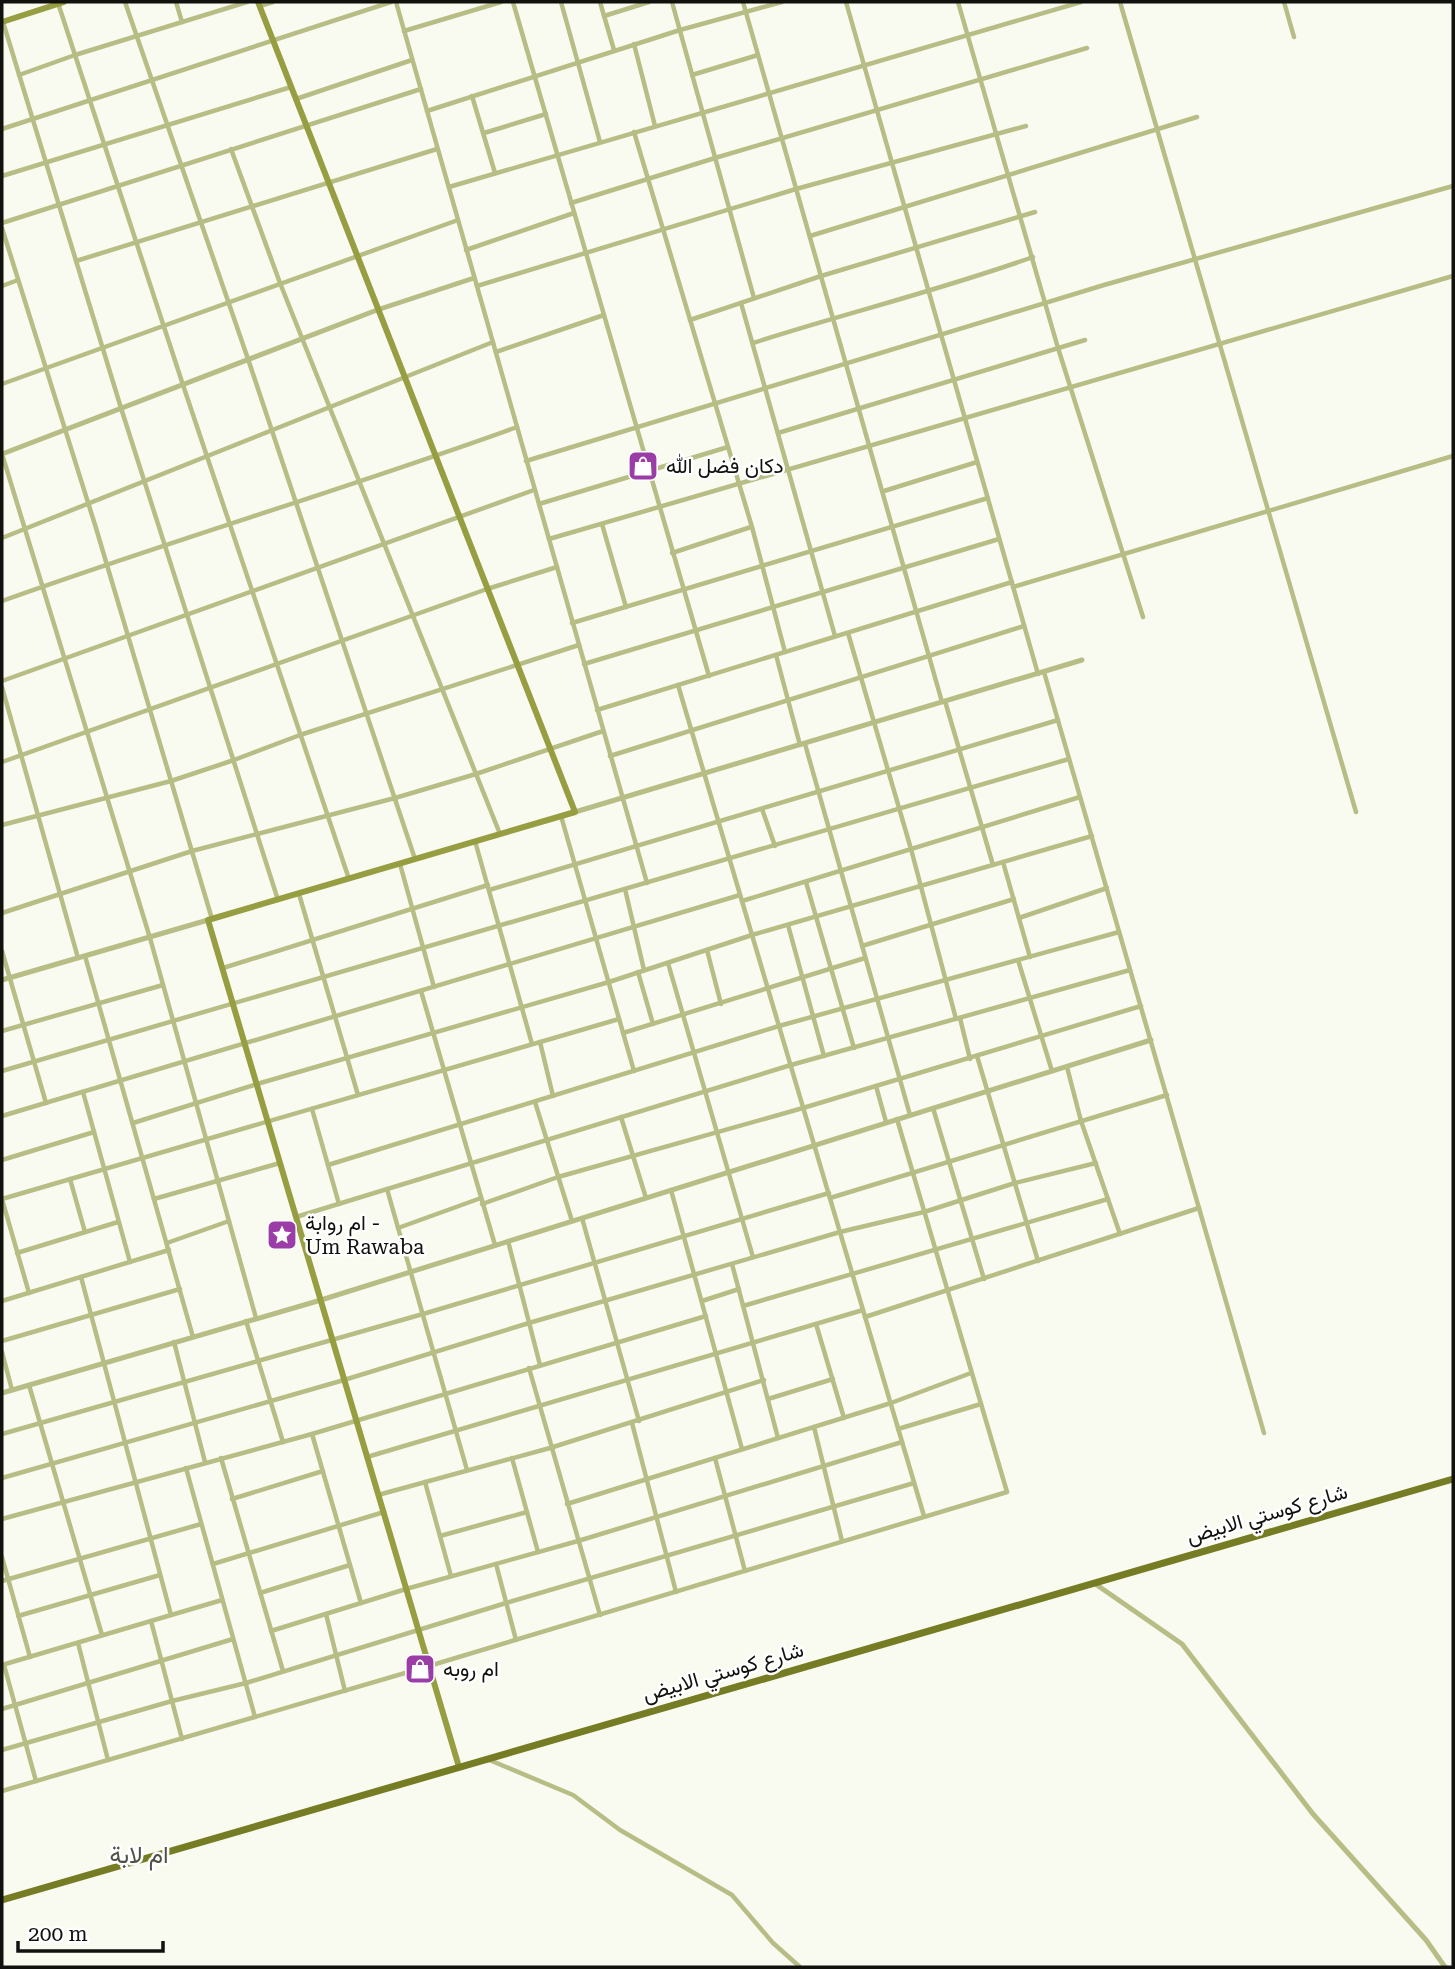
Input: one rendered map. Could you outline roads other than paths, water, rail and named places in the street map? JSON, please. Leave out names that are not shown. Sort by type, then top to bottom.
[{"type":"highway","name":"شارع كوستي الابيض","points":[[2,1900],[1453,1479]]},
{"type":"main road","points":[[2,22],[60,2]]},
{"type":"main road","points":[[259,4],[575,812],[210,920],[459,1767]]},
{"type":"street","points":[[60,2],[163,326],[349,879]]},
{"type":"street","points":[[125,2],[229,302],[415,859]]},
{"type":"street","points":[[176,2],[182,22]]},
{"type":"street","points":[[19,75],[137,35],[247,2]]},
{"type":"street","points":[[259,4],[273,2]]},
{"type":"street","points":[[2,129],[272,39],[393,2],[421,89],[647,883]]},
{"type":"street","points":[[404,31],[502,2]]},
{"type":"street","points":[[513,2],[709,676]]},
{"type":"street","points":[[561,2],[600,142]]},
{"type":"street","points":[[600,2],[614,50]]},
{"type":"street","points":[[604,16],[649,2]]},
{"type":"street","points":[[672,2],[754,298]]},
{"type":"street","points":[[743,2],[929,656],[960,749],[993,865]]},
{"type":"street","points":[[427,111],[614,50],[782,2]]},
{"type":"street","points":[[846,2],[1012,585],[1058,720],[1264,1433]]},
{"type":"street","points":[[958,2],[1044,303],[1143,617]]},
{"type":"street","points":[[449,187],[1081,2]]},
{"type":"street","points":[[1120,2],[1356,812]]},
{"type":"street","points":[[1284,2],[1294,37]]},
{"type":"street","points":[[2,22],[121,408],[278,900]]},
{"type":"street","points":[[634,44],[655,126]]},
{"type":"street","points":[[571,203],[1087,48]]},
{"type":"street","points":[[692,75],[758,55]]},
{"type":"street","points":[[296,99],[412,60]]},
{"type":"street","points":[[2,176],[291,87]]},
{"type":"street","points":[[2,980],[210,920],[108,566],[2,225],[305,124],[421,89]]},
{"type":"street","points":[[472,96],[495,173]]},
{"type":"street","points":[[484,133],[546,114]]},
{"type":"street","points":[[810,236],[1197,117]]},
{"type":"street","points":[[477,286],[796,189],[1026,126]]},
{"type":"street","points":[[634,132],[752,527],[785,652]]},
{"type":"street","points":[[230,149],[280,283],[500,834]]},
{"type":"street","points":[[76,261],[438,149]]},
{"type":"street","points":[[526,461],[1044,303],[1453,186]]},
{"type":"street","points":[[690,320],[821,276],[1035,212]]},
{"type":"street","points":[[466,250],[574,213]]},
{"type":"street","points":[[2,384],[458,220]]},
{"type":"street","points":[[753,343],[833,317],[929,292],[1033,258]]},
{"type":"street","points":[[549,539],[1453,276]]},
{"type":"street","points":[[257,1318],[150,938],[2,454],[377,310],[474,278]]},
{"type":"street","points":[[2,285],[18,280]]},
{"type":"street","points":[[741,303],[835,636]]},
{"type":"street","points":[[496,352],[604,315]]},
{"type":"street","points":[[778,433],[1085,340]]},
{"type":"street","points":[[2,538],[493,342]]},
{"type":"street","points":[[2,601],[517,427]]},
{"type":"street","points":[[539,504],[728,447]]},
{"type":"street","points":[[597,710],[917,611],[1122,554],[1453,456]]},
{"type":"street","points":[[884,491],[977,462]]},
{"type":"street","points":[[2,681],[534,490]]},
{"type":"street","points":[[572,623],[988,498]]},
{"type":"street","points":[[602,523],[626,607]]},
{"type":"street","points":[[672,553],[752,527]]},
{"type":"street","points":[[584,664],[999,539]]},
{"type":"street","points":[[2,762],[487,589],[556,567]]},
{"type":"street","points":[[610,756],[1024,626]]},
{"type":"street","points":[[848,633],[911,849],[945,980],[970,1059]]},
{"type":"street","points":[[2,825],[171,781],[300,735],[579,645]]},
{"type":"street","points":[[776,655],[841,871],[909,1115]]},
{"type":"street","points":[[575,812],[1082,660]]},
{"type":"street","points":[[678,685],[924,1517]]},
{"type":"street","points":[[2,687],[60,893],[98,1002],[193,1337]]},
{"type":"street","points":[[222,968],[412,908],[719,822],[1058,720]]},
{"type":"street","points":[[2,913],[192,851],[476,774],[603,731]]},
{"type":"street","points":[[2,1071],[1069,759]]},
{"type":"street","points":[[742,901],[1080,797]]},
{"type":"street","points":[[762,809],[775,846]]},
{"type":"street","points":[[561,816],[634,1071]]},
{"type":"street","points":[[133,1124],[196,1102],[433,1034],[788,925],[1092,836]]},
{"type":"street","points":[[475,842],[533,1044]]},
{"type":"street","points":[[1003,862],[1030,957]]},
{"type":"street","points":[[400,864],[434,987]]},
{"type":"street","points":[[806,881],[854,1048]]},
{"type":"street","points":[[1019,918],[1107,888]]},
{"type":"street","points":[[625,889],[653,1024]]},
{"type":"street","points":[[299,894],[358,1095]]},
{"type":"street","points":[[2,1115],[740,895]]},
{"type":"street","points":[[862,946],[930,923],[1014,900]]},
{"type":"street","points":[[788,925],[824,1056]]},
{"type":"street","points":[[328,1166],[779,1026],[1119,932]]},
{"type":"street","points":[[707,950],[721,1004]]},
{"type":"street","points":[[2,951],[46,1103]]},
{"type":"street","points":[[623,1033],[865,958]]},
{"type":"street","points":[[1018,960],[1052,1071]]},
{"type":"street","points":[[668,962],[719,1131],[753,1257]]},
{"type":"street","points":[[296,1217],[791,1065],[1130,970]]},
{"type":"street","points":[[2,1031],[163,985]]},
{"type":"street","points":[[421,991],[495,1245]]},
{"type":"street","points":[[398,1228],[558,1177],[803,1108],[1141,1006]]},
{"type":"street","points":[[29,1293],[2,1199],[619,1019]]},
{"type":"street","points":[[2,1393],[321,1300],[1151,1040]]},
{"type":"street","points":[[540,1042],[553,1096]]},
{"type":"street","points":[[977,1056],[1038,1261]]},
{"type":"street","points":[[1067,1066],[1082,1121],[1120,1234]]},
{"type":"street","points":[[876,1086],[886,1122]]},
{"type":"street","points":[[83,1092],[130,1262]]},
{"type":"street","points":[[2,1434],[595,1264],[743,1218],[912,1173],[1167,1095]]},
{"type":"street","points":[[536,1102],[572,1221]]},
{"type":"street","points":[[933,1108],[984,1279]]},
{"type":"street","points":[[312,1109],[339,1204]]},
{"type":"street","points":[[621,1118],[646,1198]]},
{"type":"street","points":[[2,1791],[1007,1492],[897,1119]]},
{"type":"street","points":[[2,1160],[94,1132]]},
{"type":"street","points":[[154,1199],[280,1163]]},
{"type":"street","points":[[2,1478],[345,1380],[753,1257],[924,1212],[1015,1183],[1096,1163]]},
{"type":"street","points":[[70,1179],[85,1232]]},
{"type":"street","points":[[387,1189],[467,1471]]},
{"type":"street","points":[[671,1190],[743,1449]]},
{"type":"street","points":[[743,1306],[1108,1199]]},
{"type":"street","points":[[865,1317],[1199,1208]]},
{"type":"street","points":[[582,1218],[639,1421]]},
{"type":"street","points":[[167,1243],[229,1221]]},
{"type":"street","points":[[16,1253],[118,1222]]},
{"type":"street","points":[[508,1241],[540,1365]]},
{"type":"street","points":[[2,1301],[169,1250]]},
{"type":"street","points":[[732,1264],[778,1438]]},
{"type":"street","points":[[80,1277],[171,1615]]},
{"type":"street","points":[[2,1341],[180,1289]]},
{"type":"street","points":[[702,1301],[739,1289]]},
{"type":"street","points":[[367,1457],[863,1310]]},
{"type":"street","points":[[2,1519],[312,1434],[706,1316]]},
{"type":"street","points":[[246,1321],[283,1441]]},
{"type":"street","points":[[816,1324],[845,1418]]},
{"type":"street","points":[[174,1342],[205,1462]]},
{"type":"street","points":[[2,1352],[12,1390]]},
{"type":"street","points":[[529,1368],[600,1615]]},
{"type":"street","points":[[567,1504],[891,1404],[971,1373]]},
{"type":"street","points":[[768,1398],[833,1379]]},
{"type":"street","points":[[378,1495],[550,1448],[764,1380]]},
{"type":"street","points":[[29,1385],[102,1635]]},
{"type":"street","points":[[898,1429],[981,1404]]},
{"type":"street","points":[[632,1423],[676,1591]]},
{"type":"street","points":[[814,1427],[842,1541]]},
{"type":"street","points":[[312,1434],[361,1603]]},
{"type":"street","points":[[271,1631],[902,1442]]},
{"type":"street","points":[[222,1458],[283,1671]]},
{"type":"street","points":[[512,1458],[538,1552]]},
{"type":"street","points":[[715,1458],[745,1571]]},
{"type":"street","points":[[186,1468],[255,1717]]},
{"type":"street","points":[[232,1499],[323,1471]]},
{"type":"street","points":[[425,1482],[451,1576]]},
{"type":"street","points":[[2,1750],[172,1701],[246,1683],[914,1483]]},
{"type":"street","points":[[440,1536],[527,1511]]},
{"type":"street","points":[[213,1564],[384,1512]]},
{"type":"street","points":[[5,1580],[201,1524]]},
{"type":"street","points":[[2,1557],[5,1580],[30,1657]]},
{"type":"street","points":[[496,1564],[516,1640]]},
{"type":"street","points":[[260,1592],[350,1565]]},
{"type":"street","points":[[18,1616],[160,1575]]},
{"type":"street","points":[[1094,1583],[1182,1643],[1313,1814],[1426,1940],[1445,1967]]},
{"type":"street","points":[[36,1782],[3,1665],[222,1600]]},
{"type":"street","points":[[326,1614],[345,1690]]},
{"type":"street","points":[[151,1621],[182,1739]]},
{"type":"street","points":[[2,1709],[233,1639]]},
{"type":"street","points":[[78,1643],[108,1760]]},
{"type":"street","points":[[486,1759],[573,1795],[620,1829],[732,1895],[773,1942],[800,1967]]},
{"type":"place","name":"دكان فضل الله","points":[[643,466]]},
{"type":"place","name":"ام روابة - Um Rawaba","points":[[282,1235]]},
{"type":"place","name":"ام روبه","points":[[420,1669]]},
{"type":"district","name":"ام لابة","points":[[139,1855]]}]
